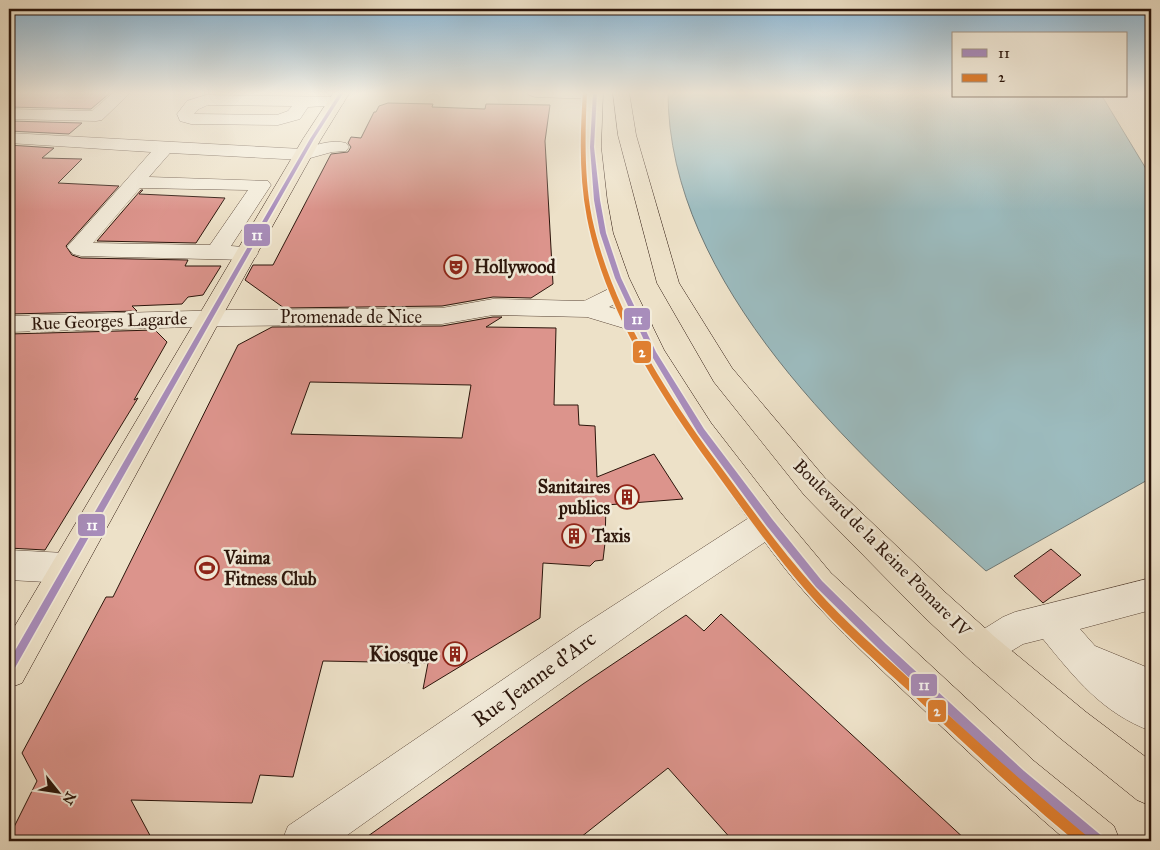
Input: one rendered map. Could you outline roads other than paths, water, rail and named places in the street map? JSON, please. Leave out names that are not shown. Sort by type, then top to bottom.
[{"type":"main road","points":[[9,670],[65,568],[317,132]]},
{"type":"main road","points":[[595,132],[592,147],[597,200],[603,233],[618,278],[653,353],[701,431],[769,522],[819,584],[1080,834]]},
{"type":"main road","name":"Boulevard de la Reine Pōmare IV","points":[[625,132],[668,283],[722,375],[815,487],[934,604],[983,649],[1073,725],[1151,786]]},
{"type":"street","points":[[9,138],[165,147],[306,150],[358,156]]},
{"type":"street","points":[[306,150],[341,144]]},
{"type":"street","points":[[165,147],[78,247],[81,249],[250,248]]},
{"type":"street","points":[[152,161],[262,165],[267,168],[268,172],[261,185],[219,248]]},
{"type":"street","points":[[136,182],[261,185]]},
{"type":"street","points":[[588,309],[623,290]]},
{"type":"street","name":"Promenade de Nice","points":[[209,318],[442,316],[493,306],[588,309],[640,325]]},
{"type":"street","name":"Rue Georges Lagarde","points":[[9,324],[209,318]]},
{"type":"street","name":"Rue Jeanne d'Arc","points":[[303,841],[382,788],[610,625],[769,522]]},
{"type":"street","points":[[9,565],[65,568]]},
{"type":"street","points":[[983,649],[1015,629],[1151,594]]},
{"type":"street","points":[[1049,620],[1121,697],[1151,712]]},
{"type":"street","points":[[1085,660],[1151,687]]},
{"type":"water","points":[[672,132],[1124,132],[1151,177],[1151,478],[986,571],[881,473],[827,418],[778,359],[734,297],[699,232],[676,163]]},
{"type":"place","name":"Hollywood","points":[[456,267]]},
{"type":"place","name":"Sanitaires publics","points":[[627,497]]},
{"type":"place","name":"Taxis","points":[[574,536]]},
{"type":"place","name":"Vaima Fitness Club","points":[[207,568]]},
{"type":"place","name":"Kiosque","points":[[455,654]]}]
